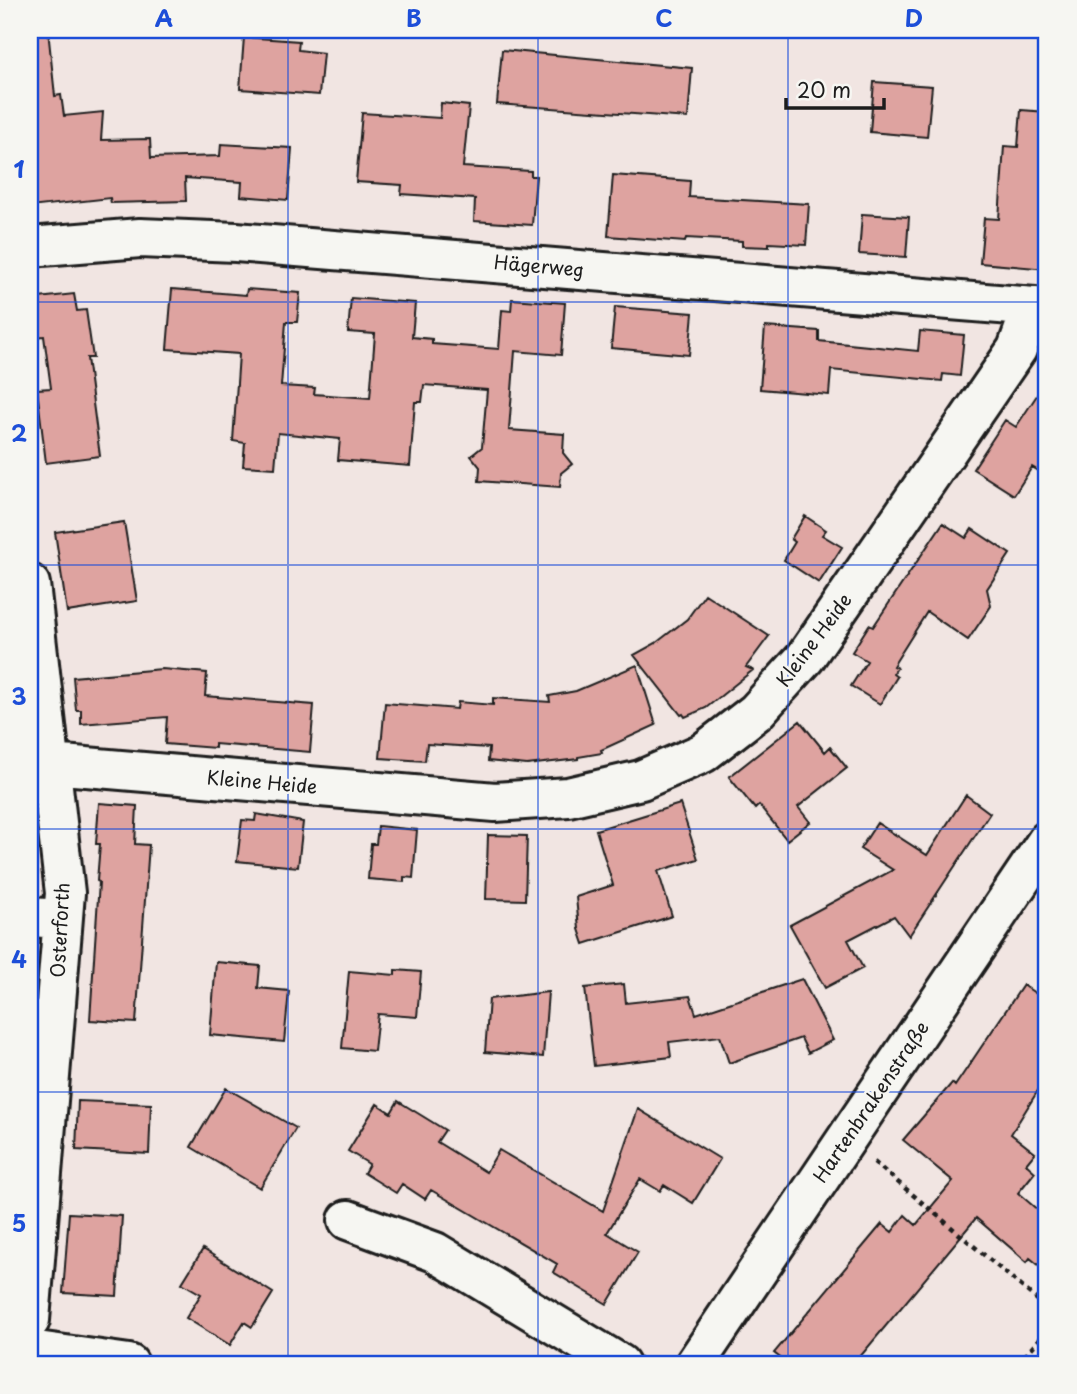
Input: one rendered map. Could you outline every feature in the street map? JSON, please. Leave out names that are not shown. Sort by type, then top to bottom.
[{"type":"street","name":"Hägerweg","points":[[30,247],[140,238],[236,242],[1040,307]]},
{"type":"street","name":"Kleine Heide","points":[[51,764],[495,802],[568,797],[641,780],[704,753],[756,712],[805,658],[1017,349],[1040,307]]},
{"type":"street","name":"Osterforth","points":[[30,584],[65,893],[46,918],[30,1320]]},
{"type":"street","name":"Hartenbrakenstraße","points":[[695,1364],[1047,841]]},
{"type":"street","points":[[348,1220],[435,1252],[620,1364]]},
{"type":"street","points":[[30,1350],[130,1364]]},
{"type":"path","points":[[846,1139],[1047,1308]]},
{"type":"path","points":[[1018,1364],[1047,1330]]},
{"type":"building","points":[[30,30],[48,30],[55,96],[61,95],[64,116],[103,112],[101,140],[150,139],[151,158],[220,156],[221,144],[292,148],[288,200],[241,196],[242,182],[185,178],[186,201],[111,203],[110,198],[30,207]]},
{"type":"building","points":[[244,37],[299,41],[298,50],[323,53],[319,95],[240,89]]},
{"type":"building","points":[[502,50],[692,68],[688,118],[497,104]]},
{"type":"building","points":[[874,82],[932,86],[927,137],[870,132]]},
{"type":"building","points":[[441,103],[469,106],[463,167],[531,171],[531,176],[536,176],[532,225],[474,221],[475,199],[401,194],[402,185],[356,182],[362,113],[440,118]]},
{"type":"building","points":[[1021,110],[1047,112],[1047,269],[980,263],[984,218],[999,219],[1004,146],[1018,147]]},
{"type":"building","points":[[613,175],[690,181],[689,197],[809,204],[806,245],[769,243],[769,247],[742,246],[742,241],[686,238],[685,242],[608,236]]},
{"type":"building","points":[[862,214],[909,217],[906,257],[859,254]]},
{"type":"building","points":[[172,289],[246,295],[247,289],[300,293],[297,322],[286,322],[281,386],[315,388],[314,394],[370,398],[375,334],[348,332],[351,298],[415,303],[412,337],[432,339],[432,344],[499,349],[502,310],[511,311],[512,299],[565,303],[561,355],[515,351],[509,430],[564,434],[563,453],[572,464],[561,473],[560,487],[479,481],[480,467],[471,456],[482,447],[487,390],[424,385],[422,402],[415,402],[410,466],[338,460],[340,439],[278,433],[275,468],[243,466],[245,443],[233,441],[239,354],[167,349]]},
{"type":"building","points":[[74,294],[77,311],[86,310],[93,358],[87,358],[100,456],[46,463],[37,389],[51,388],[44,336],[34,337],[30,299]]},
{"type":"building","points":[[615,307],[693,313],[689,355],[611,348]]},
{"type":"building","points":[[765,327],[819,331],[819,341],[918,351],[920,331],[964,335],[960,376],[943,374],[942,381],[831,370],[829,395],[760,389]]},
{"type":"building","points":[[1047,380],[1047,476],[1032,467],[1014,495],[973,469],[1005,420],[1016,427]]},
{"type":"building","points":[[805,516],[826,530],[822,535],[842,547],[819,583],[784,560],[795,542],[791,539]]},
{"type":"building","points":[[124,522],[137,601],[67,612],[55,532]]},
{"type":"building","points":[[943,523],[966,538],[972,529],[1010,554],[987,589],[991,606],[968,640],[927,612],[893,666],[897,668],[893,674],[897,677],[880,704],[851,686],[867,661],[852,652],[869,625],[873,627]]},
{"type":"building","points":[[705,594],[769,636],[746,667],[753,670],[706,708],[685,717],[634,655],[656,643],[687,619]]},
{"type":"building","points":[[637,665],[656,725],[601,750],[602,753],[578,759],[527,765],[488,761],[489,748],[427,744],[425,761],[380,758],[385,703],[457,709],[458,702],[493,705],[493,698],[550,702],[549,696],[576,691]]},
{"type":"building","points":[[162,669],[207,673],[205,696],[314,705],[310,752],[215,744],[215,748],[165,744],[167,717],[81,724],[81,710],[76,710],[73,677]]},
{"type":"building","points":[[800,721],[825,752],[830,747],[847,768],[798,807],[810,822],[787,840],[759,805],[755,809],[729,777]]},
{"type":"building","points":[[966,795],[990,813],[909,936],[894,916],[848,940],[863,968],[825,988],[790,925],[893,870],[860,849],[877,823],[927,855]]},
{"type":"building","points":[[99,803],[137,806],[135,844],[149,845],[136,1023],[90,1020],[99,882],[100,844],[96,844]]},
{"type":"building","points":[[680,804],[698,859],[658,871],[672,916],[584,944],[579,929],[576,897],[613,885],[596,830]]},
{"type":"building","points":[[256,814],[303,822],[298,867],[237,861],[242,820],[255,821]]},
{"type":"building","points":[[378,826],[417,830],[413,878],[404,877],[404,882],[368,879],[371,844],[376,844]]},
{"type":"building","points":[[488,835],[527,836],[525,900],[486,899]]},
{"type":"building","points":[[216,962],[260,966],[258,988],[289,991],[284,1042],[210,1035]]},
{"type":"building","points":[[395,970],[421,972],[417,1017],[378,1014],[374,1051],[342,1048],[349,971],[395,975]]},
{"type":"building","points":[[802,979],[833,1040],[808,1053],[801,1038],[729,1063],[720,1036],[669,1042],[671,1057],[594,1066],[585,988],[624,984],[626,1003],[690,996],[696,1014]]},
{"type":"building","points":[[1023,985],[1047,1001],[1047,1076],[1011,1134],[1035,1153],[1026,1164],[1035,1172],[1018,1193],[1047,1218],[1047,1272],[1030,1258],[1027,1262],[976,1218],[854,1364],[788,1364],[774,1353],[882,1224],[892,1232],[905,1215],[916,1225],[953,1181],[903,1140],[952,1083],[955,1086]]},
{"type":"building","points":[[548,992],[543,1057],[485,1052],[489,999]]},
{"type":"building","points":[[226,1088],[296,1128],[260,1188],[191,1147]]},
{"type":"building","points":[[78,1101],[151,1104],[149,1154],[76,1150]]},
{"type":"building","points":[[398,1101],[445,1130],[437,1142],[486,1172],[499,1150],[603,1211],[638,1109],[720,1159],[693,1203],[664,1185],[660,1191],[640,1179],[607,1233],[638,1252],[607,1304],[553,1272],[557,1264],[431,1190],[425,1199],[402,1184],[396,1193],[364,1173],[369,1164],[348,1151],[377,1104],[391,1113]]},
{"type":"building","points":[[69,1213],[122,1216],[117,1296],[63,1293]]},
{"type":"building","points":[[203,1249],[273,1293],[252,1327],[244,1322],[230,1345],[186,1318],[201,1294],[182,1283]]}]
